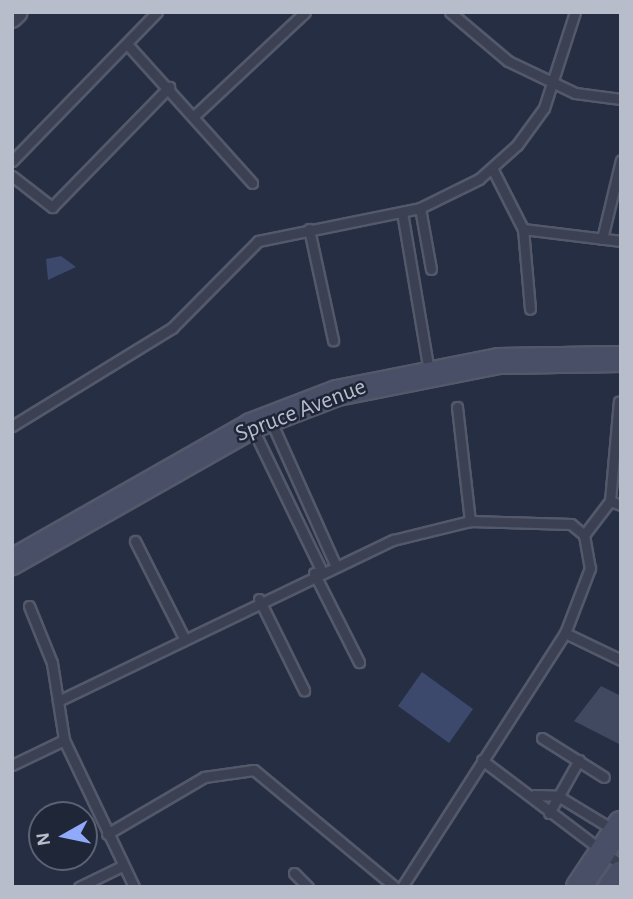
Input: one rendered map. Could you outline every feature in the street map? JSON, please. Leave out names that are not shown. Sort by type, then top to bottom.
[{"type":"street","points":[[12,18],[18,12]]},
{"type":"street","name":"Spruce Avenue","points":[[12,562],[261,421],[429,371],[499,361],[621,359]]},
{"type":"street","points":[[579,887],[616,842]]},
{"type":"street","points":[[611,887],[621,873]]},
{"type":"lane","points":[[12,160],[158,12]]},
{"type":"lane","points":[[194,116],[305,12]]},
{"type":"lane","points":[[450,12],[488,50],[575,93],[621,99]]},
{"type":"lane","points":[[12,426],[172,328],[247,248],[309,229],[419,208],[455,194],[492,168],[544,108],[575,12]]},
{"type":"lane","points":[[127,44],[169,87],[252,183]]},
{"type":"lane","points":[[12,176],[52,207],[169,87]]},
{"type":"lane","points":[[601,239],[621,160]]},
{"type":"lane","points":[[492,168],[523,229],[530,309]]},
{"type":"lane","points":[[419,208],[431,269]]},
{"type":"lane","points":[[402,212],[429,371]]},
{"type":"lane","points":[[309,229],[333,340]]},
{"type":"lane","points":[[523,229],[621,241]]},
{"type":"lane","points":[[584,535],[610,500],[619,401]]},
{"type":"lane","points":[[457,407],[470,521]]},
{"type":"lane","points":[[261,421],[335,564]]},
{"type":"lane","points":[[261,421],[318,572],[359,662]]},
{"type":"lane","points":[[610,500],[621,505]]},
{"type":"lane","points":[[58,701],[183,636],[335,564],[393,540],[470,521],[549,520],[571,524],[584,535],[590,568],[565,633],[402,887]]},
{"type":"lane","points":[[135,541],[183,636]]},
{"type":"lane","points":[[259,600],[304,690]]},
{"type":"lane","points":[[29,606],[52,663],[64,740],[134,887]]},
{"type":"lane","points":[[565,633],[621,660]]},
{"type":"lane","points":[[542,738],[604,777]]},
{"type":"lane","points":[[12,765],[64,740]]},
{"type":"lane","points":[[482,760],[534,795],[549,813],[616,842]]},
{"type":"lane","points":[[549,813],[579,760]]},
{"type":"lane","points":[[107,834],[204,777],[254,769],[395,887]]},
{"type":"lane","points":[[534,795],[558,796],[616,842]]},
{"type":"lane","points":[[79,887],[122,866]]},
{"type":"lane","points":[[294,873],[308,887]]},
{"type":"water","points":[[61,256],[76,267],[48,280],[46,259]]},
{"type":"water","points":[[422,672],[473,709],[449,743],[398,706]]},
{"type":"building","points":[[601,686],[621,696],[621,745],[574,721]]}]
